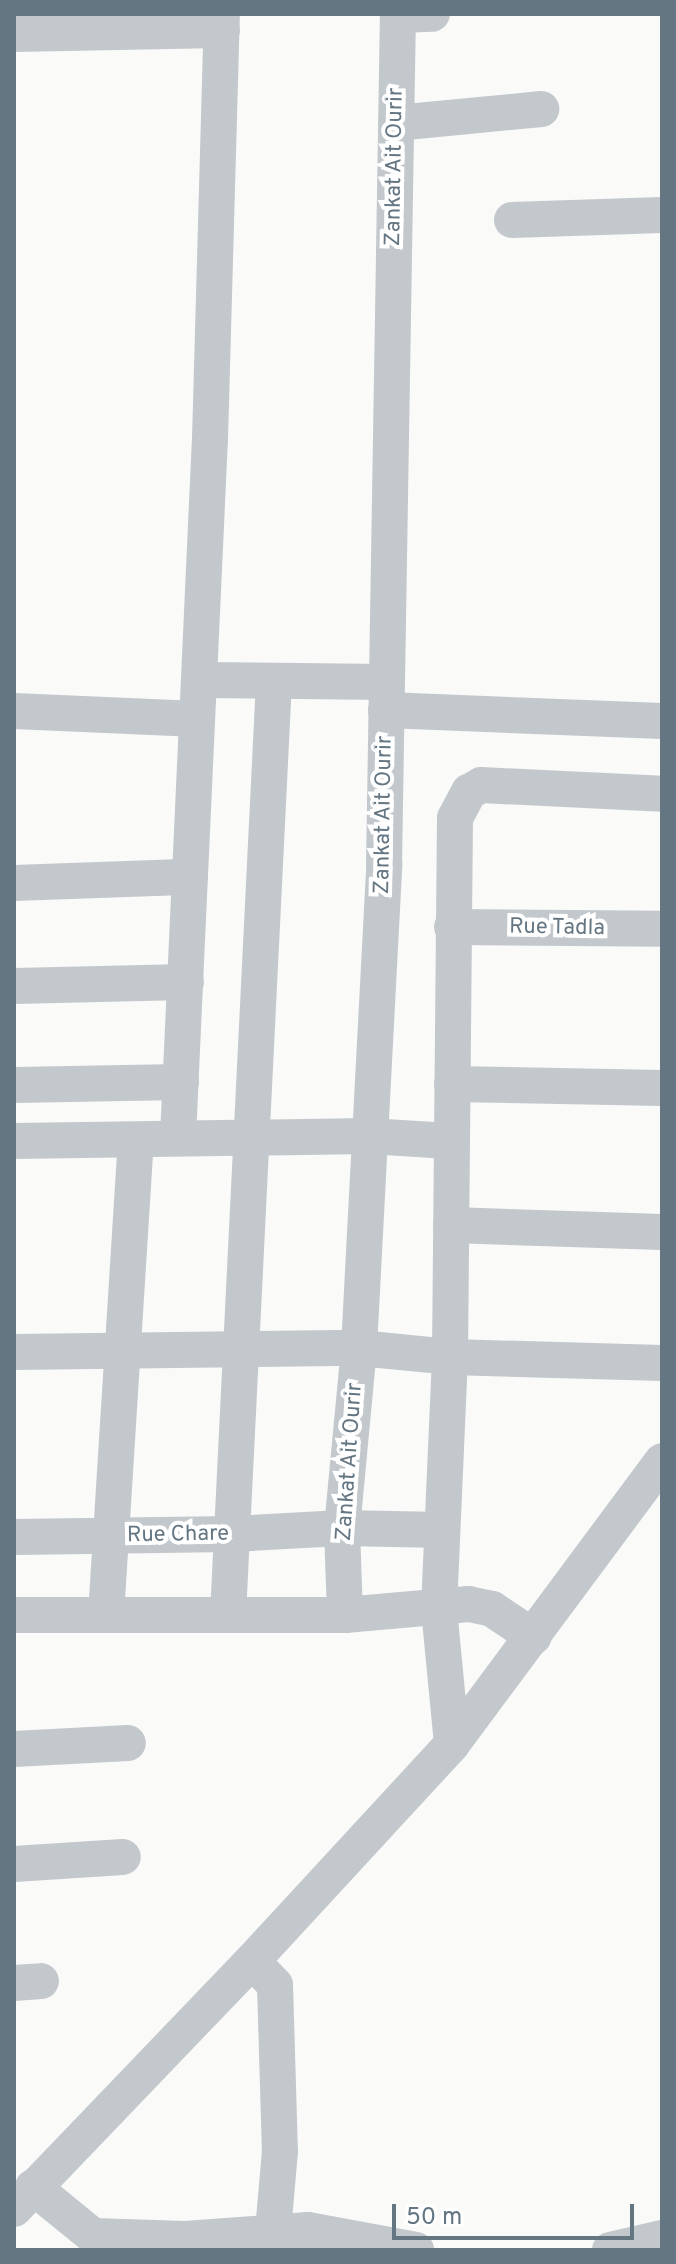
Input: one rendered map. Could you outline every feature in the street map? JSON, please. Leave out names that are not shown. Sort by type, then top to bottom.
[{"type":"street","name":"Zankat Ait Ourir","points":[[345,1615],[342,1528],[359,1348],[384,864],[396,123],[409,14]]},
{"type":"street","points":[[14,34],[222,22],[199,680],[178,1137]]},
{"type":"street","points":[[396,123],[541,109]]},
{"type":"street","points":[[512,220],[662,215]]},
{"type":"street","points":[[199,680],[274,681],[386,696],[662,721]]},
{"type":"street","points":[[228,1615],[254,1136],[274,681]]},
{"type":"street","points":[[14,711],[197,719]]},
{"type":"street","points":[[452,1744],[439,1609],[450,1357],[452,832],[459,808],[475,787],[662,794]]},
{"type":"street","points":[[14,883],[190,877]]},
{"type":"street","name":"Rue Tadla","points":[[452,927],[662,929]]},
{"type":"street","points":[[14,986],[186,982]]},
{"type":"street","points":[[14,1085],[181,1082]]},
{"type":"street","points":[[452,1084],[662,1088]]},
{"type":"street","points":[[14,1148],[14,1141],[136,1141],[178,1137],[369,1136],[449,1141]]},
{"type":"street","points":[[106,1615],[136,1141]]},
{"type":"street","points":[[451,1225],[662,1232]]},
{"type":"street","points":[[14,1352],[121,1348],[359,1348],[450,1357],[662,1363]]},
{"type":"street","points":[[416,2250],[297,2237],[185,2245],[93,2236],[24,2198],[252,1961],[452,1744],[662,1461]]},
{"type":"street","name":"Rue Chare","points":[[14,1537],[233,1534],[342,1528],[442,1530]]},
{"type":"street","points":[[14,1615],[345,1615],[469,1604],[492,1609],[534,1637]]},
{"type":"street","points":[[14,1749],[128,1743]]},
{"type":"street","points":[[14,1864],[123,1857]]},
{"type":"street","points":[[252,1961],[275,1985],[280,2151],[297,2237]]},
{"type":"street","points":[[610,2250],[662,2238]]}]
